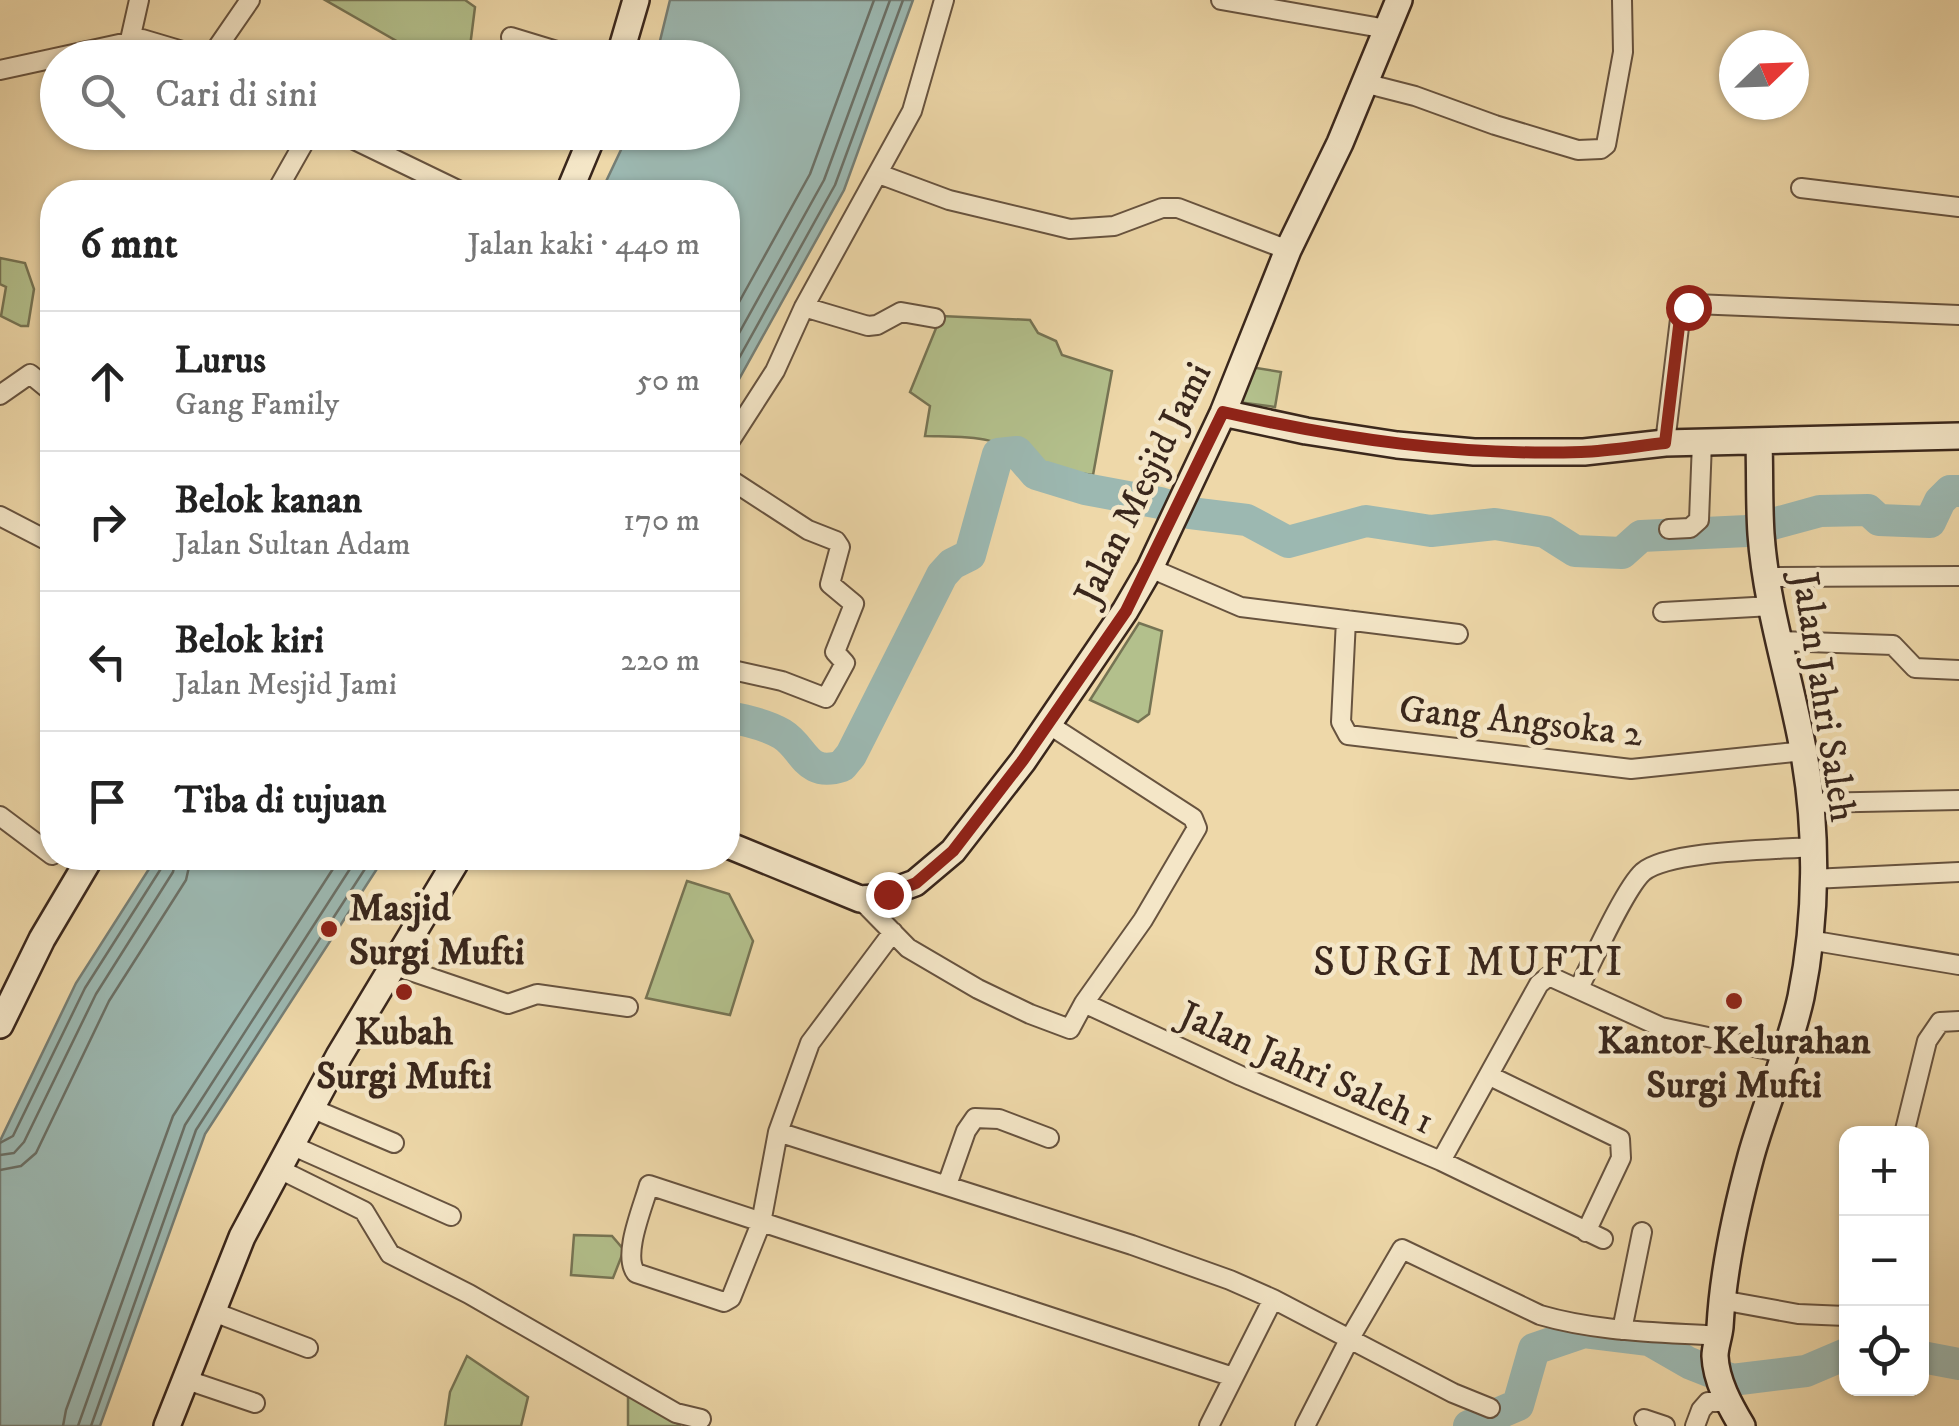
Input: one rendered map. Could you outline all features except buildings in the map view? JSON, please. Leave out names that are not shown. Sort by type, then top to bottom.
[{"type":"street","points":[[130,40],[139,0]]},
{"type":"street","points":[[221,40],[250,0]]},
{"type":"street","points":[[624,40],[636,0]]},
{"type":"street","points":[[740,425],[775,371],[804,306],[912,111],[944,0]]},
{"type":"street","points":[[1221,0],[1386,30]]},
{"type":"street","name":"Jalan Mesjid Jami","points":[[860,899],[916,883],[943,860],[1048,724],[1126,611],[1223,412],[1288,250],[1340,143],[1399,0]]},
{"type":"street","points":[[1364,83],[1578,150],[1601,149],[1606,145],[1623,52],[1622,0]]},
{"type":"street","points":[[511,37],[521,40]]},
{"type":"street","points":[[0,70],[40,61]]},
{"type":"street","points":[[283,180],[300,150]]},
{"type":"street","points":[[375,150],[437,180]]},
{"type":"street","points":[[574,180],[586,150]]},
{"type":"street","points":[[879,174],[949,200],[1070,229],[1114,226],[1162,208],[1178,208],[1288,250]]},
{"type":"street","points":[[1801,188],[1959,207]]},
{"type":"street","points":[[1665,443],[1680,318],[1694,304],[1959,315]]},
{"type":"street","points":[[804,306],[868,326],[901,312],[935,318]]},
{"type":"street","points":[[0,395],[30,374],[40,382]]},
{"type":"street","points":[[1223,412],[1306,431],[1474,452],[1584,452],[1665,443],[1959,436]]},
{"type":"street","points":[[1669,529],[1690,528],[1699,520],[1702,442]]},
{"type":"street","name":"Jalan Jahri Saleh","points":[[1723,1386],[1714,1354],[1720,1336],[1721,1300],[1752,1153],[1788,1054],[1809,940],[1812,880],[1811,803],[1804,751],[1767,576],[1759,443]]},
{"type":"street","points":[[740,486],[808,530],[836,541],[840,547],[830,584],[854,604],[834,654],[845,663],[826,698],[782,681],[740,672]]},
{"type":"street","points":[[0,516],[40,537]]},
{"type":"street","points":[[1150,568],[1241,607],[1458,634]]},
{"type":"street","points":[[1767,576],[1959,576]]},
{"type":"street","points":[[1663,612],[1772,606]]},
{"type":"street","name":"Gang Angsoka 2","points":[[1346,620],[1341,722],[1348,735],[1631,769],[1804,751]]},
{"type":"street","points":[[1780,641],[1892,645],[1914,668],[1959,670]]},
{"type":"street","points":[[740,850],[860,899],[908,948],[1030,1014],[1070,1029],[1143,920],[1197,828],[1192,818],[1048,724]]},
{"type":"street","points":[[1811,803],[1959,800]]},
{"type":"street","points":[[0,816],[40,846]]},
{"type":"street","points":[[1578,988],[1620,908],[1648,868],[1684,857],[1812,847]]},
{"type":"street","points":[[0,1025],[82,870]]},
{"type":"street","points":[[167,1426],[242,1237],[311,1108],[451,870]]},
{"type":"street","points":[[1812,880],[1959,872]]},
{"type":"street","points":[[893,932],[810,1043],[778,1132],[762,1223],[733,1295],[724,1302],[654,1280],[631,1268],[630,1254],[649,1185],[762,1223],[1233,1377]]},
{"type":"street","points":[[1809,940],[1959,964]]},
{"type":"street","points":[[394,965],[508,1004],[538,994],[628,1007]]},
{"type":"street","name":"Jalan Jahri Saleh 1","points":[[1084,1003],[1240,1076],[1440,1162],[1539,984],[1549,976],[1661,1027],[1788,1054]]},
{"type":"street","points":[[1906,1126],[1929,1036],[1940,1022],[1959,1021]]},
{"type":"street","points":[[1440,1162],[1594,1235],[1621,1158],[1620,1139],[1490,1076]]},
{"type":"street","points":[[311,1108],[394,1143]]},
{"type":"street","points":[[947,1185],[966,1130],[975,1118],[999,1119],[1049,1138]]},
{"type":"street","points":[[778,1132],[1182,1262],[1273,1299],[1453,1394],[1490,1408]]},
{"type":"street","points":[[291,1144],[452,1216]]},
{"type":"street","points":[[279,1169],[364,1212],[390,1254],[469,1294],[663,1406],[700,1420]]},
{"type":"street","points":[[1622,1330],[1642,1232]]},
{"type":"street","points":[[1306,1426],[1350,1338],[1402,1249],[1540,1315],[1585,1326],[1720,1336]]},
{"type":"street","points":[[1210,1426],[1273,1299]]},
{"type":"street","points":[[1721,1300],[1798,1314],[1839,1316]]},
{"type":"street","points":[[211,1311],[308,1348]]},
{"type":"street","points":[[184,1380],[255,1403]]},
{"type":"street","points":[[1695,1426],[1700,1410],[1723,1386],[1742,1426]]},
{"type":"street","points":[[1644,1419],[1665,1426]]},
{"type":"green space","points":[[325,0],[465,0],[475,7],[471,40],[395,40]]},
{"type":"green space","points":[[0,258],[25,263],[34,289],[28,326],[1,316],[6,287],[0,284]]},
{"type":"green space","points":[[941,316],[1030,320],[1038,333],[1056,341],[1062,355],[1112,371],[1093,475],[1028,466],[1018,455],[995,442],[925,436],[930,406],[910,392]]},
{"type":"green space","points":[[1244,366],[1281,372],[1275,407],[1238,402]]},
{"type":"green space","points":[[1139,623],[1162,631],[1149,714],[1138,722],[1090,700]]},
{"type":"green space","points":[[687,881],[729,894],[753,941],[730,1015],[646,998]]},
{"type":"green space","points":[[574,1235],[612,1236],[624,1250],[613,1278],[571,1275]]},
{"type":"green space","points":[[467,1356],[528,1397],[521,1426],[445,1426],[450,1392]]},
{"type":"green space","points":[[628,1394],[680,1425],[628,1426]]},
{"type":"water","points":[[670,0],[913,0],[844,190],[740,377],[740,180],[607,180],[621,150],[740,150],[740,40],[660,40]]},
{"type":"water","points":[[148,870],[376,870],[205,1134],[100,1426],[0,1426],[0,1141],[76,983]]},
{"type":"waterway","points":[[740,720],[782,734],[813,765],[830,769],[842,766],[942,575],[952,564],[970,555],[998,454],[1017,452],[1036,474],[1085,489],[1160,503],[1190,513],[1247,520],[1288,542],[1366,521],[1431,531],[1495,524],[1545,532],[1575,551],[1622,553],[1641,536],[1747,531],[1820,511],[1868,510],[1879,520],[1930,522],[1940,501],[1950,491],[1959,491]]},
{"type":"waterway","points":[[1469,1426],[1518,1405],[1534,1349],[1584,1332],[1649,1340],[1689,1363],[1732,1380],[1806,1371],[1839,1357]]},
{"type":"waterway","points":[[1929,1358],[1959,1364]]},
{"type":"place","name":"Masjid Surgi Mufti","points":[[329,929]]},
{"type":"place","name":"Kubah Surgi Mufti","points":[[404,992]]},
{"type":"place","name":"Kantor Kelurahan Surgi Mufti","points":[[1734,1001]]},
{"type":"district","name":"SURGI MUFTI","points":[[1469,960]]},
{"type":"route","points":[[888,894],[916,883],[953,851],[1023,760],[1126,611],[1223,412],[1306,431],[1474,452],[1584,452],[1665,443],[1680,318],[1688,307]]}]
